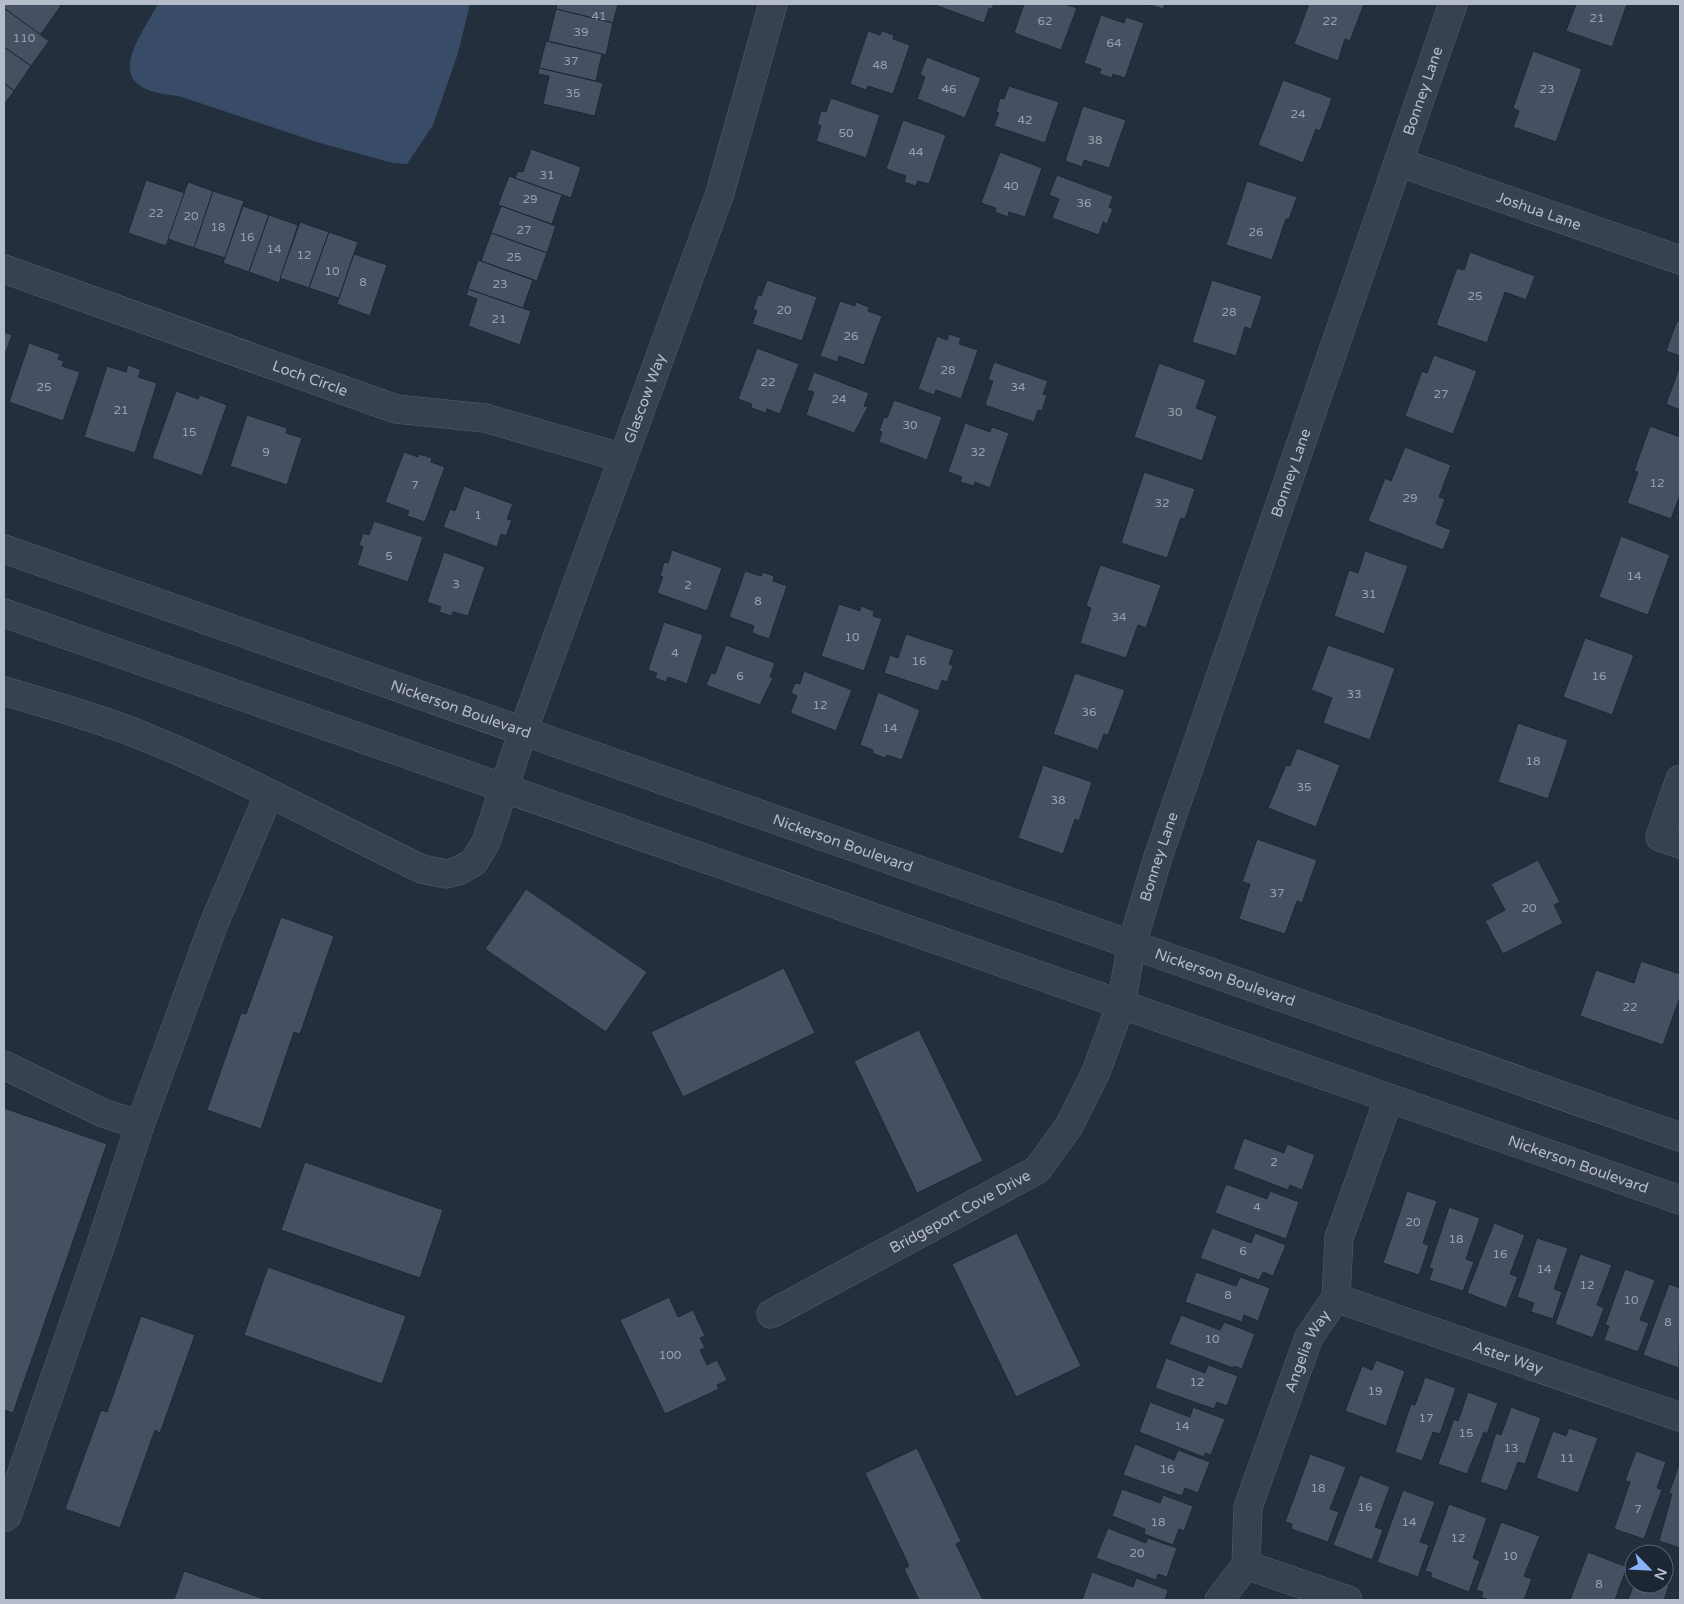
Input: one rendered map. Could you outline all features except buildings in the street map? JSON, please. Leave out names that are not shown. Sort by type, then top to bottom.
[{"type":"street","name":"Glascow Way","points":[[4,690],[154,740],[422,869],[446,874],[474,862],[486,842],[523,730],[720,193],[774,4]]},
{"type":"street","name":"Bonney Lane","points":[[1132,944],[1158,857],[1452,4]]},
{"type":"street","name":"Joshua Lane","points":[[1398,162],[1680,260]]},
{"type":"street","name":"Loch Circle","points":[[4,269],[396,409],[485,418],[622,458]]},
{"type":"street","name":"Nickerson Boulevard","points":[[4,549],[1680,1137]]},
{"type":"street","name":"Nickerson Boulevard","points":[[4,613],[1680,1200]]},
{"type":"street","points":[[1680,779],[1660,837],[1680,844]]},
{"type":"street","points":[[4,1518],[7,1516],[100,1248],[140,1125],[212,926],[269,794]]},
{"type":"street","name":"Bridgeport Cove Drive","points":[[771,1314],[1037,1170],[1069,1126],[1096,1072],[1120,1004],[1132,944]]},
{"type":"street","points":[[4,1065],[104,1113],[140,1125]]},
{"type":"street","name":"Angelia Way","points":[[1246,1565],[1248,1507],[1309,1337],[1336,1298],[1339,1238],[1389,1098]]},
{"type":"street","name":"Aster Way","points":[[1336,1298],[1680,1417]]},
{"type":"street","points":[[1219,1600],[1246,1565],[1348,1600]]},
{"type":"water","points":[[158,4],[470,4],[458,53],[433,125],[407,164],[393,163],[320,143],[179,96],[155,92],[139,85],[131,76],[130,64],[133,51]]}]
